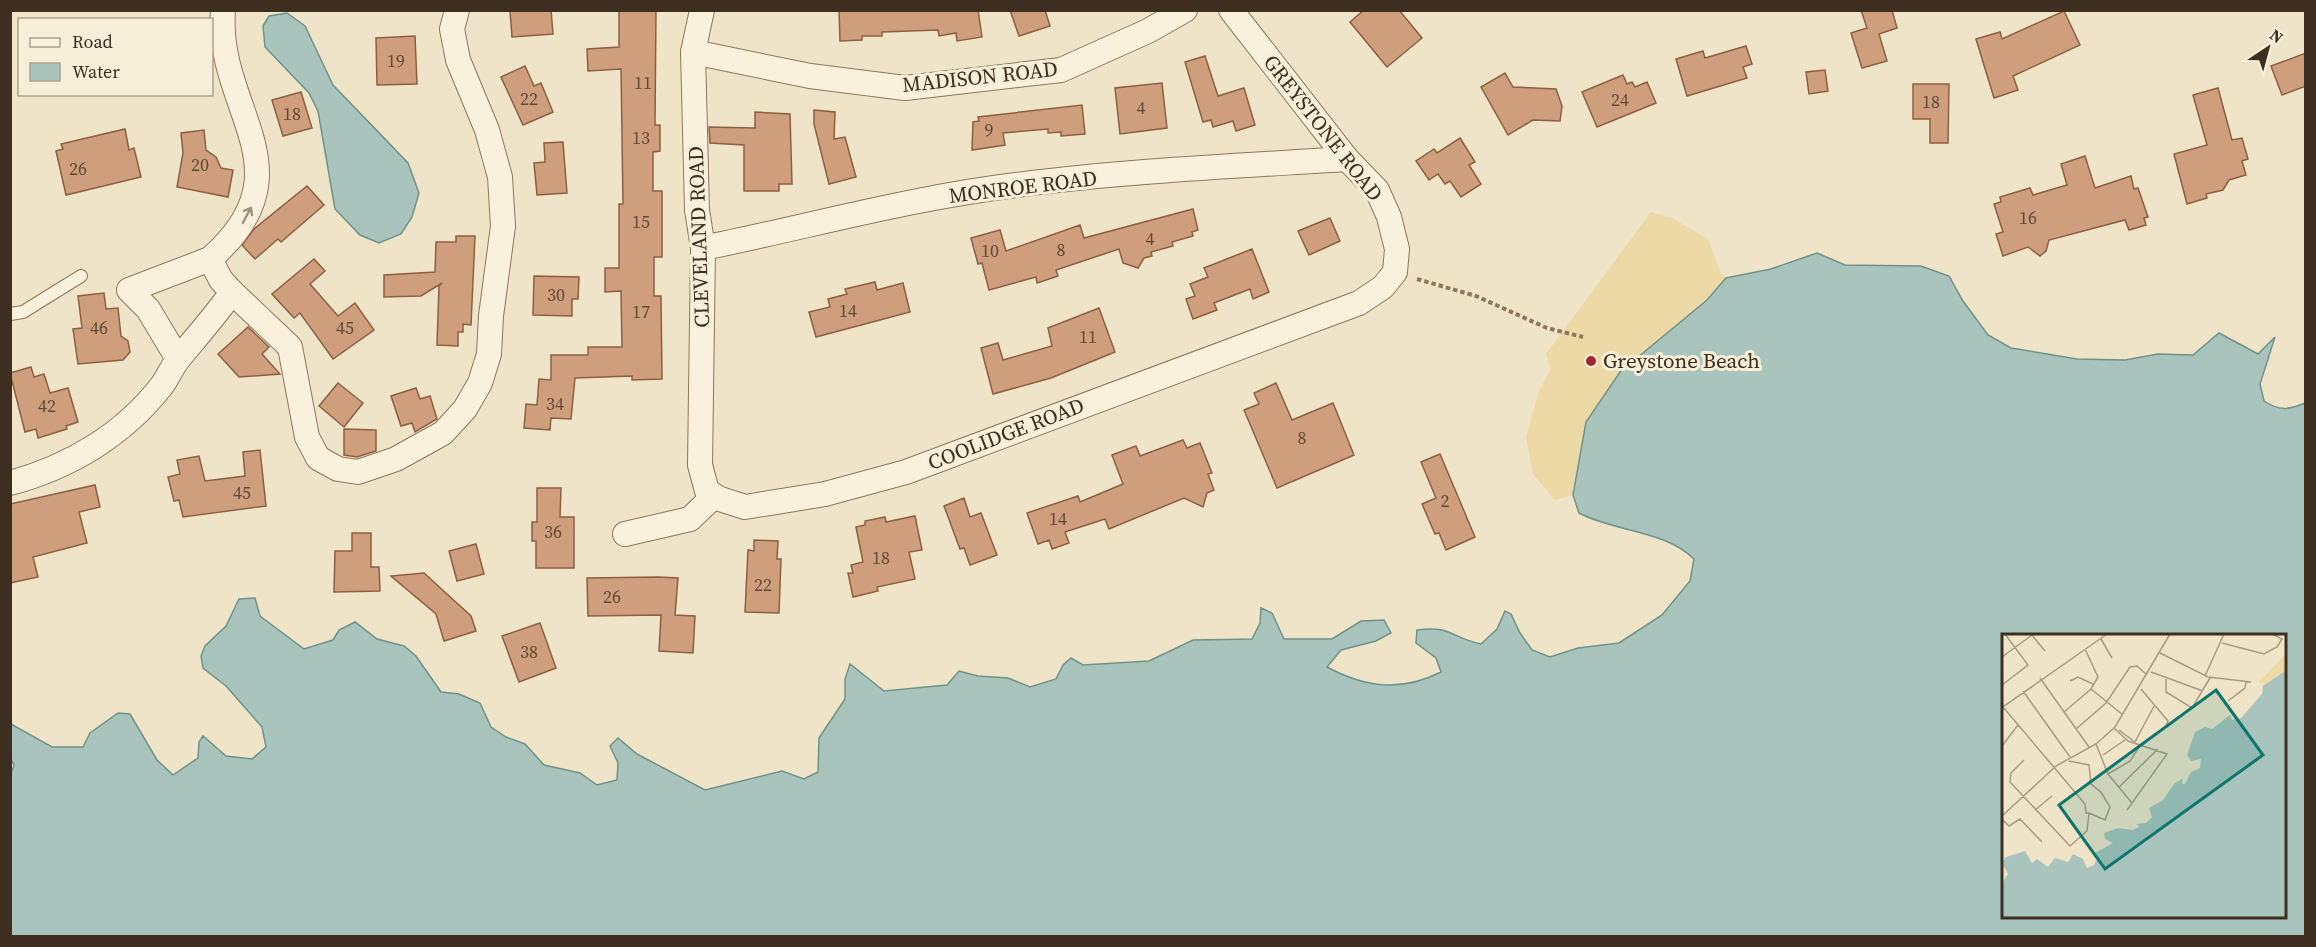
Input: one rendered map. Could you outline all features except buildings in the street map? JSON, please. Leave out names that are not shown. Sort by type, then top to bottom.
[{"type":"street","points":[[178,359],[148,309],[129,290],[210,259],[233,239],[250,210],[258,180],[251,133],[222,27],[223,10]]},
{"type":"street","points":[[210,259],[221,280],[290,347],[307,437],[318,458],[338,469],[358,472],[396,459],[443,433],[465,409],[480,383],[489,354],[491,316],[503,226],[500,177],[487,130],[458,60],[452,29],[457,10]]},
{"type":"street","name":"CLEVELAND ROAD","points":[[702,10],[693,52],[697,210],[703,248],[700,465],[707,491],[714,495]]},
{"type":"street","name":"MADISON ROAD","points":[[693,52],[810,76],[905,88],[1061,70],[1148,31],[1185,10]]},
{"type":"street","name":"GREYSTONE ROAD","points":[[1231,10],[1347,159],[1377,190],[1389,217],[1396,249],[1389,280]]},
{"type":"street","name":"MONROE ROAD","points":[[703,248],[938,198],[1015,185],[1164,170],[1347,159]]},
{"type":"street","name":"COOLIDGE ROAD","points":[[714,495],[745,507],[825,494],[906,472],[1359,303],[1389,280]]},
{"type":"street","points":[[10,483],[61,466],[90,452],[132,417],[162,385],[178,359],[213,319],[232,292]]},
{"type":"street","points":[[625,534],[690,519],[714,495]]},
{"type":"lane","points":[[10,314],[23,312],[81,276]]},
{"type":"path","points":[[1389,280],[1476,296],[1547,328],[1582,337]]},
{"type":"sand","name":"Greystone Beach","points":[[1651,212],[1672,218],[1708,239],[1721,274],[1726,278],[1707,300],[1620,372],[1586,422],[1573,495],[1555,500],[1533,474],[1526,437],[1539,391],[1551,369],[1546,354]]},
{"type":"water","points":[[287,13],[305,26],[333,85],[408,163],[419,193],[412,217],[401,234],[379,243],[360,235],[335,209],[318,111],[309,93],[265,47],[263,26],[269,16]]},
{"type":"water","points":[[1817,253],[1845,265],[1921,266],[1949,276],[1963,301],[1988,335],[2011,348],[2077,359],[2125,360],[2158,354],[2193,355],[2219,333],[2258,354],[2275,337],[2260,384],[2264,401],[2274,407],[2284,408],[2305,403],[2305,936],[11,936],[10,777],[14,765],[11,759],[11,724],[52,747],[83,747],[90,733],[118,713],[130,714],[157,760],[173,775],[198,758],[199,742],[203,736],[226,756],[252,759],[266,747],[262,727],[226,686],[203,668],[201,656],[205,646],[226,626],[239,599],[255,598],[260,616],[304,649],[333,640],[339,630],[355,622],[377,639],[404,646],[416,656],[441,692],[459,694],[480,703],[491,727],[506,737],[525,744],[544,765],[580,773],[597,785],[617,780],[618,763],[610,746],[618,738],[637,754],[705,790],[782,771],[804,779],[818,772],[819,738],[845,699],[845,679],[850,664],[884,691],[947,685],[959,671],[978,676],[1008,678],[1030,687],[1056,679],[1063,665],[1071,658],[1083,665],[1149,661],[1193,640],[1252,639],[1260,623],[1261,608],[1272,613],[1284,639],[1332,639],[1361,621],[1384,620],[1391,633],[1376,641],[1341,650],[1327,667],[1356,679],[1384,685],[1412,683],[1441,672],[1436,658],[1416,643],[1417,630],[1437,629],[1481,644],[1497,629],[1505,611],[1511,614],[1532,650],[1550,657],[1578,648],[1619,643],[1662,615],[1690,581],[1694,559],[1669,542],[1579,513],[1573,495],[1586,422],[1620,372],[1707,300],[1726,278],[1771,269]]},
{"type":"place","name":"Greystone Beach","points":[[1591,361]]}]
